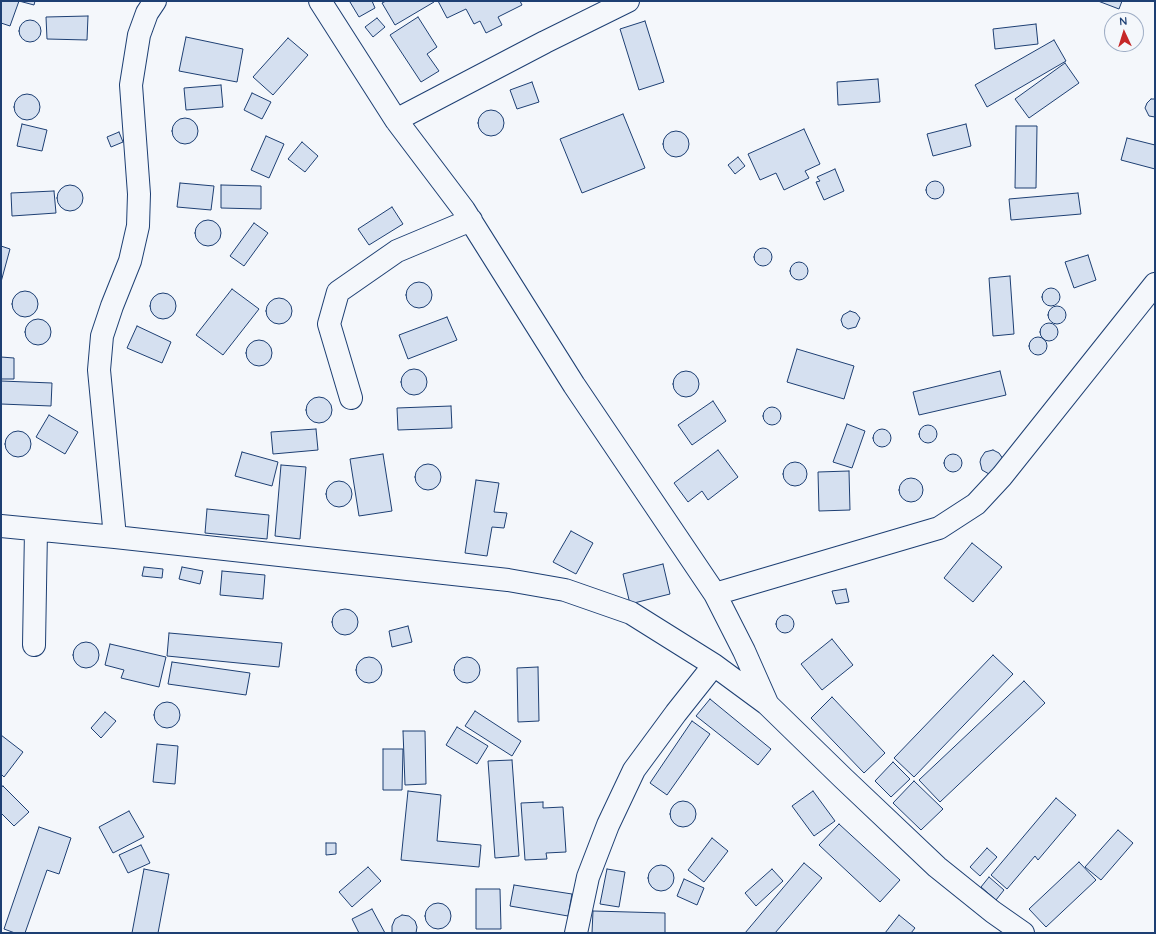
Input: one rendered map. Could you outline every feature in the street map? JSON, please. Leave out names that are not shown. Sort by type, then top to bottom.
[{"type":"street","points":[[115,537],[99,370],[102,336],[130,261],[138,226],[139,194],[131,84],[139,35],[148,13],[155,1]]},
{"type":"street","points":[[320,1],[396,120],[471,220],[574,385],[715,594],[744,651],[767,704]]},
{"type":"street","points":[[396,120],[545,42],[628,1]]},
{"type":"street","points":[[351,398],[329,324],[338,292],[397,251],[471,220]]},
{"type":"street","points":[[715,594],[939,528],[976,504],[1002,476],[1155,284]]},
{"type":"street","points":[[1,526],[508,580],[565,590],[631,613],[714,665],[767,704],[848,784],[938,867],[993,912],[1023,933]]},
{"type":"street","points":[[34,646],[36,530]]},
{"type":"street","points":[[576,933],[588,877],[608,825],[634,770],[714,665]]},
{"type":"building","points":[[1,1],[19,1],[10,26],[1,23]]},
{"type":"building","points":[[19,1],[35,1],[34,5]]},
{"type":"building","points":[[372,1],[375,8],[359,17],[350,2]]},
{"type":"building","points":[[386,1],[434,2],[395,25],[382,3]]},
{"type":"building","points":[[438,1],[520,1],[522,5],[498,17],[502,25],[486,33],[480,21],[474,24],[466,9],[447,18]]},
{"type":"building","points":[[1098,1],[1122,1],[1119,9]]},
{"type":"building","points":[[88,16],[87,40],[47,39],[46,17]]},
{"type":"building","points":[[418,17],[437,47],[427,54],[439,71],[421,82],[390,35]]},
{"type":"building","points":[[377,18],[385,27],[373,37],[365,27]]},
{"type":"building","points":[[30,20],[38,23],[41,31],[38,39],[30,42],[22,39],[19,31],[22,23]]},
{"type":"building","points":[[645,21],[664,82],[639,90],[620,29]]},
{"type":"building","points":[[1036,24],[1038,44],[995,49],[993,29]]},
{"type":"building","points":[[186,37],[243,49],[237,82],[179,71]]},
{"type":"building","points":[[288,38],[308,55],[273,95],[253,77]]},
{"type":"building","points":[[1054,40],[1066,61],[987,107],[975,85]]},
{"type":"building","points":[[1065,63],[1079,83],[1029,118],[1015,99]]},
{"type":"building","points":[[878,79],[880,102],[838,105],[837,82]]},
{"type":"building","points":[[532,82],[539,102],[517,109],[510,90]]},
{"type":"building","points":[[221,85],[223,107],[186,110],[184,88]]},
{"type":"building","points":[[252,93],[271,102],[262,119],[244,110]]},
{"type":"building","points":[[27,94],[36,98],[40,107],[36,116],[27,120],[18,116],[14,107],[18,98]]},
{"type":"building","points":[[1151,99],[1155,99],[1155,117],[1149,116],[1145,108]]},
{"type":"building","points":[[491,110],[500,114],[504,123],[500,132],[491,136],[482,132],[478,123],[482,114]]},
{"type":"building","points":[[623,114],[645,168],[582,193],[560,139]]},
{"type":"building","points":[[185,118],[194,122],[198,131],[194,140],[185,144],[176,140],[172,131],[176,122]]},
{"type":"building","points":[[22,124],[47,130],[42,151],[17,146]]},
{"type":"building","points":[[966,124],[971,146],[933,156],[927,134]]},
{"type":"building","points":[[1016,126],[1037,126],[1036,188],[1015,188]]},
{"type":"building","points":[[804,129],[820,164],[805,171],[809,178],[784,190],[776,173],[760,180],[748,154]]},
{"type":"building","points":[[676,131],[685,135],[689,144],[685,153],[676,157],[667,153],[663,144],[667,135]]},
{"type":"building","points":[[119,132],[123,142],[111,147],[107,137]]},
{"type":"building","points":[[266,136],[284,144],[269,178],[251,170]]},
{"type":"building","points":[[1127,138],[1155,145],[1155,169],[1121,160]]},
{"type":"building","points":[[302,142],[318,156],[305,172],[288,159]]},
{"type":"building","points":[[738,157],[745,166],[735,174],[728,165]]},
{"type":"building","points":[[835,169],[844,191],[824,200],[816,182],[820,181],[817,177]]},
{"type":"building","points":[[935,181],[941,184],[944,190],[941,196],[935,199],[929,196],[926,190],[929,184]]},
{"type":"building","points":[[180,183],[214,186],[211,210],[177,207]]},
{"type":"building","points":[[70,185],[79,189],[83,198],[79,207],[70,211],[61,207],[57,198],[61,189]]},
{"type":"building","points":[[221,185],[261,186],[261,209],[221,208]]},
{"type":"building","points":[[54,191],[56,213],[12,216],[11,193]]},
{"type":"building","points":[[1078,193],[1081,214],[1011,220],[1009,199]]},
{"type":"building","points":[[392,207],[403,224],[369,245],[358,229]]},
{"type":"building","points":[[208,220],[217,224],[221,233],[217,242],[208,246],[199,242],[195,233],[199,224]]},
{"type":"building","points":[[254,223],[268,233],[244,266],[230,256]]},
{"type":"building","points":[[1,246],[10,249],[1,282]]},
{"type":"building","points":[[763,248],[769,251],[772,257],[769,263],[763,266],[757,263],[754,257],[757,251]]},
{"type":"building","points":[[1088,255],[1096,280],[1074,288],[1065,262]]},
{"type":"building","points":[[799,262],[805,265],[808,271],[805,277],[799,280],[793,277],[790,271],[793,265]]},
{"type":"building","points":[[1010,276],[1014,334],[993,336],[989,278]]},
{"type":"building","points":[[419,282],[428,286],[432,295],[428,304],[419,308],[410,304],[406,295],[410,286]]},
{"type":"building","points":[[1051,288],[1057,291],[1060,297],[1057,303],[1051,306],[1045,303],[1042,297],[1045,291]]},
{"type":"building","points":[[232,289],[259,309],[223,355],[196,335]]},
{"type":"building","points":[[25,291],[34,295],[38,304],[34,313],[25,317],[16,313],[12,304],[16,295]]},
{"type":"building","points":[[163,293],[172,297],[176,306],[172,315],[163,319],[154,315],[150,306],[154,297]]},
{"type":"building","points":[[279,298],[288,302],[292,311],[288,320],[279,324],[270,320],[266,311],[270,302]]},
{"type":"building","points":[[1057,306],[1063,309],[1066,315],[1063,321],[1057,324],[1051,321],[1048,315],[1051,309]]},
{"type":"building","points":[[850,311],[856,313],[860,318],[856,327],[848,329],[843,326],[841,320],[843,315]]},
{"type":"building","points":[[447,317],[457,340],[408,359],[399,335]]},
{"type":"building","points":[[38,319],[47,323],[51,332],[47,341],[38,345],[29,341],[25,332],[29,323]]},
{"type":"building","points":[[1049,323],[1055,326],[1058,332],[1055,338],[1049,341],[1043,338],[1040,332],[1043,326]]},
{"type":"building","points":[[137,326],[171,342],[162,363],[127,348]]},
{"type":"building","points":[[1038,337],[1044,340],[1047,346],[1044,352],[1038,355],[1032,352],[1029,346],[1032,340]]},
{"type":"building","points":[[259,340],[268,344],[272,353],[268,362],[259,366],[250,362],[246,353],[250,344]]},
{"type":"building","points":[[797,349],[854,366],[844,399],[787,382]]},
{"type":"building","points":[[1,357],[14,358],[14,379],[1,379]]},
{"type":"building","points":[[414,369],[423,373],[427,382],[423,391],[414,395],[405,391],[401,382],[405,373]]},
{"type":"building","points":[[686,371],[695,375],[699,384],[695,393],[686,397],[677,393],[673,384],[677,375]]},
{"type":"building","points":[[1000,371],[1006,395],[919,415],[913,392]]},
{"type":"building","points":[[1,381],[52,383],[51,406],[1,404]]},
{"type":"building","points":[[319,397],[328,401],[332,410],[328,419],[319,423],[310,419],[306,410],[310,401]]},
{"type":"building","points":[[713,401],[726,421],[692,445],[678,425]]},
{"type":"building","points":[[451,406],[452,428],[398,430],[397,408]]},
{"type":"building","points":[[772,407],[778,410],[781,416],[778,422],[772,425],[766,422],[763,416],[766,410]]},
{"type":"building","points":[[49,415],[78,432],[65,454],[36,437]]},
{"type":"building","points":[[847,424],[865,431],[852,468],[833,462]]},
{"type":"building","points":[[928,425],[934,428],[937,434],[934,440],[928,443],[922,440],[919,434],[922,428]]},
{"type":"building","points":[[316,429],[318,450],[273,454],[271,432]]},
{"type":"building","points":[[882,429],[888,432],[891,438],[888,444],[882,447],[876,444],[873,438],[876,432]]},
{"type":"building","points":[[18,431],[27,435],[31,444],[27,453],[18,457],[9,453],[5,444],[9,435]]},
{"type":"building","points":[[718,450],[738,477],[708,500],[702,491],[688,502],[674,483]]},
{"type":"building","points":[[993,450],[999,453],[1003,459],[989,474],[982,470],[980,462],[985,452]]},
{"type":"building","points":[[242,452],[278,462],[272,486],[235,476]]},
{"type":"building","points":[[383,454],[392,511],[359,516],[350,459]]},
{"type":"building","points":[[953,454],[959,457],[962,463],[959,469],[953,472],[947,469],[944,463],[947,457]]},
{"type":"building","points":[[795,462],[800,463],[806,469],[806,479],[800,485],[795,486],[790,485],[784,479],[783,474],[784,469],[790,463]]},
{"type":"building","points":[[428,464],[437,468],[441,477],[437,486],[428,490],[419,486],[415,477],[419,468]]},
{"type":"building","points":[[281,465],[306,467],[300,539],[275,536]]},
{"type":"building","points":[[849,471],[850,510],[819,511],[818,472]]},
{"type":"building","points":[[911,478],[916,479],[922,485],[922,495],[916,501],[911,502],[906,501],[900,495],[899,490],[900,485],[906,479]]},
{"type":"building","points":[[476,480],[499,483],[494,512],[507,513],[504,528],[492,527],[487,556],[465,553]]},
{"type":"building","points":[[339,481],[348,485],[352,494],[348,503],[339,507],[330,503],[326,494],[330,485]]},
{"type":"building","points":[[207,509],[269,515],[267,539],[205,533]]},
{"type":"building","points":[[571,531],[593,543],[576,574],[553,562]]},
{"type":"building","points":[[972,543],[1002,567],[973,602],[944,578]]},
{"type":"building","points":[[663,564],[670,594],[630,604],[623,574]]},
{"type":"building","points":[[144,567],[163,569],[162,578],[142,576]]},
{"type":"building","points":[[182,567],[203,571],[200,584],[179,579]]},
{"type":"building","points":[[222,571],[265,575],[263,599],[220,595]]},
{"type":"building","points":[[846,589],[849,602],[836,604],[832,591]]},
{"type":"building","points":[[345,609],[354,613],[358,622],[354,631],[345,635],[336,631],[332,622],[336,613]]},
{"type":"building","points":[[785,615],[791,618],[794,624],[791,630],[785,633],[779,630],[776,624],[779,618]]},
{"type":"building","points":[[408,626],[412,642],[392,647],[389,631]]},
{"type":"building","points":[[169,633],[282,643],[279,667],[167,656]]},
{"type":"building","points":[[832,639],[853,665],[822,690],[801,664]]},
{"type":"building","points":[[86,642],[95,646],[99,655],[95,664],[86,668],[77,664],[73,655],[77,646]]},
{"type":"building","points":[[110,644],[166,657],[159,687],[121,678],[124,670],[105,665]]},
{"type":"building","points":[[993,655],[1013,674],[914,777],[894,758]]},
{"type":"building","points":[[369,657],[378,661],[382,670],[378,679],[369,683],[360,679],[356,670],[360,661]]},
{"type":"building","points":[[467,657],[476,661],[480,670],[476,679],[467,683],[458,679],[454,670],[458,661]]},
{"type":"building","points":[[172,662],[250,673],[246,695],[168,684]]},
{"type":"building","points":[[538,667],[539,721],[518,722],[517,668]]},
{"type":"building","points":[[1024,681],[1045,703],[940,802],[919,780]]},
{"type":"building","points":[[832,697],[885,753],[864,773],[811,718]]},
{"type":"building","points":[[710,699],[771,749],[758,765],[696,716]]},
{"type":"building","points":[[167,702],[176,706],[180,715],[176,724],[167,728],[158,724],[154,715],[158,706]]},
{"type":"building","points":[[475,711],[521,741],[512,756],[465,726]]},
{"type":"building","points":[[105,712],[116,721],[101,738],[91,728]]},
{"type":"building","points":[[692,721],[710,734],[667,795],[650,783]]},
{"type":"building","points":[[457,727],[488,746],[477,764],[446,745]]},
{"type":"building","points":[[403,731],[425,731],[426,784],[405,785]]},
{"type":"building","points":[[1,735],[23,752],[4,777],[1,774]]},
{"type":"building","points":[[157,744],[178,746],[175,784],[153,782]]},
{"type":"building","points":[[383,749],[403,749],[402,790],[383,790]]},
{"type":"building","points":[[512,760],[519,856],[495,858],[488,761]]},
{"type":"building","points":[[893,762],[910,779],[891,797],[875,781]]},
{"type":"building","points":[[914,781],[943,809],[921,830],[893,803]]},
{"type":"building","points":[[3,786],[29,812],[14,826],[1,813],[1,787]]},
{"type":"building","points":[[408,791],[441,795],[437,841],[481,845],[479,867],[401,860]]},
{"type":"building","points":[[813,791],[835,821],[814,836],[792,806]]},
{"type":"building","points":[[1056,798],[1076,815],[1038,860],[1035,856],[1007,889],[991,875]]},
{"type":"building","points":[[683,801],[692,805],[696,814],[692,823],[683,827],[674,823],[670,814],[674,805]]},
{"type":"building","points":[[543,802],[543,808],[563,807],[566,852],[546,853],[547,859],[525,860],[521,803]]},
{"type":"building","points":[[129,811],[144,837],[113,853],[99,827]]},
{"type":"building","points":[[839,824],[900,880],[880,902],[819,845]]},
{"type":"building","points":[[39,827],[71,838],[59,874],[47,870],[25,933],[15,933],[4,929]]},
{"type":"building","points":[[1118,830],[1133,843],[1101,880],[1085,867]]},
{"type":"building","points":[[712,838],[728,851],[704,882],[688,870]]},
{"type":"building","points":[[326,843],[336,843],[336,854],[326,855]]},
{"type":"building","points":[[141,845],[150,863],[128,873],[119,855]]},
{"type":"building","points":[[987,848],[997,857],[980,876],[970,867]]},
{"type":"building","points":[[1079,862],[1096,880],[1046,927],[1029,909]]},
{"type":"building","points":[[804,863],[822,878],[775,933],[745,933]]},
{"type":"building","points":[[661,865],[670,869],[674,878],[670,887],[661,891],[652,887],[648,878],[652,869]]},
{"type":"building","points":[[368,867],[381,881],[352,907],[339,892]]},
{"type":"building","points":[[144,869],[169,874],[158,933],[132,933]]},
{"type":"building","points":[[607,869],[625,872],[619,907],[600,904]]},
{"type":"building","points":[[772,869],[783,881],[756,906],[745,893]]},
{"type":"building","points":[[989,877],[1004,890],[996,900],[981,887]]},
{"type":"building","points":[[684,879],[704,888],[697,905],[677,896]]},
{"type":"building","points":[[514,885],[572,894],[568,916],[510,906]]},
{"type":"building","points":[[476,889],[500,889],[501,929],[476,929]]},
{"type":"building","points":[[438,903],[447,907],[451,916],[447,925],[438,929],[429,925],[425,916],[429,907]]},
{"type":"building","points":[[372,909],[385,933],[359,933],[352,919]]},
{"type":"building","points":[[593,911],[665,913],[665,933],[592,933]]},
{"type":"building","points":[[402,915],[409,916],[415,921],[417,927],[416,933],[392,933],[392,926],[395,919]]},
{"type":"building","points":[[899,915],[915,928],[911,933],[885,933]]}]
